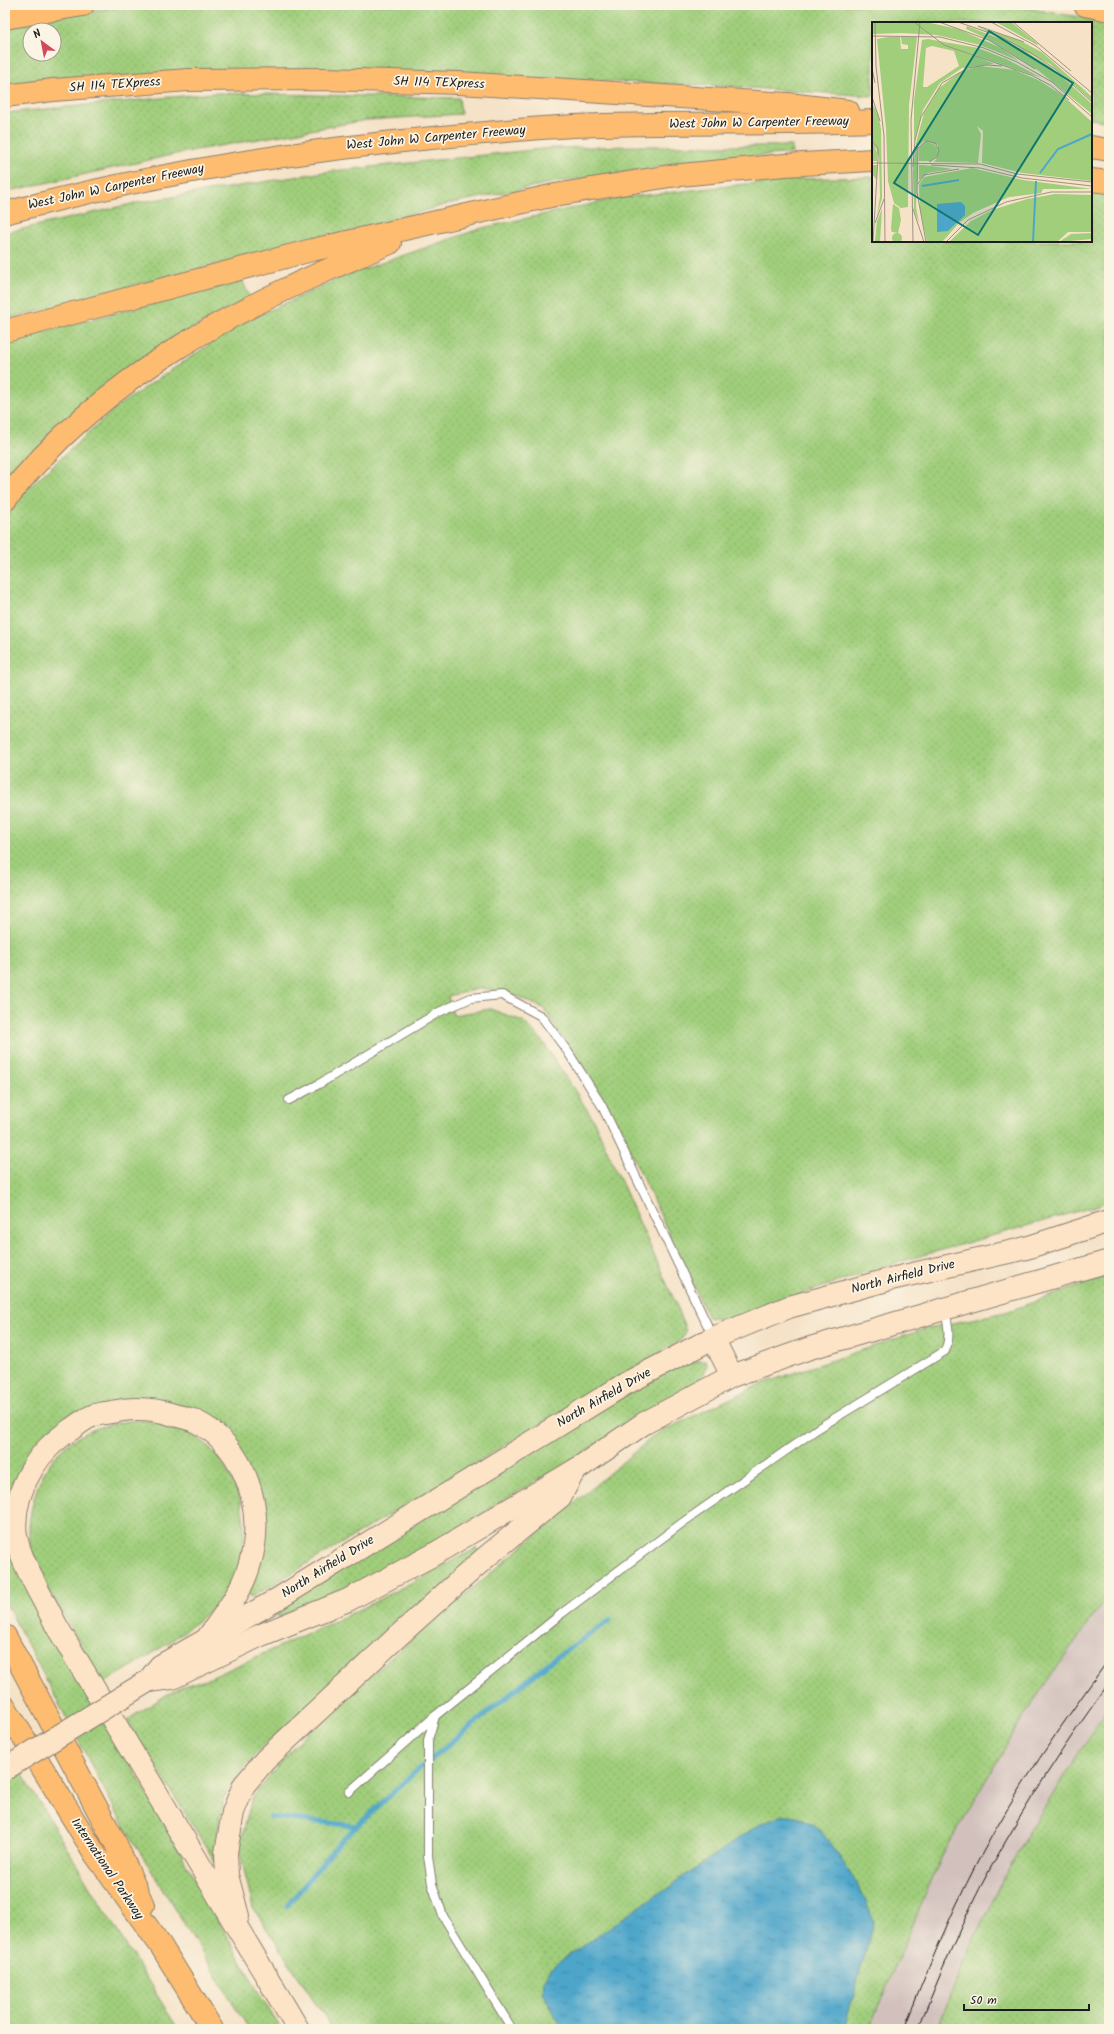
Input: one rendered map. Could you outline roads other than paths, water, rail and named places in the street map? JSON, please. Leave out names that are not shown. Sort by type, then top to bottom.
[{"type":"highway","points":[[5,18],[83,5]]},
{"type":"highway","points":[[1085,5],[1109,10]]},
{"type":"highway","name":"SH 114 TEXpress","points":[[5,96],[53,90],[188,80],[324,79],[467,84],[788,104],[872,114]]},
{"type":"highway","name":"West John W Carpenter Freeway","points":[[5,213],[57,199],[210,167],[330,149],[450,136],[573,126],[696,123],[790,124],[872,121]]},
{"type":"highway","points":[[1092,147],[1109,150]]},
{"type":"highway","points":[[5,331],[312,250],[440,222],[555,194],[670,176],[785,165],[872,160]]},
{"type":"highway","points":[[1092,180],[1109,182]]},
{"type":"highway","points":[[5,500],[67,432],[116,389],[171,350],[250,306],[320,272],[440,222]]},
{"type":"highway","points":[[5,1636],[116,1844],[161,1946]]},
{"type":"highway","name":"International Parkway","points":[[5,1707],[95,1854],[161,1946],[212,2029]]},
{"type":"main road","name":"North Airfield Drive","points":[[5,1769],[148,1681],[160,1666],[276,1600],[625,1384],[714,1338],[789,1306],[891,1279],[1026,1248],[1109,1221]]},
{"type":"main road","name":"North Airfield Drive","points":[[148,1681],[172,1678],[261,1635],[348,1600],[431,1556],[574,1471],[643,1424],[732,1376],[810,1348],[945,1310],[1109,1261]]},
{"type":"main road","points":[[714,1338],[732,1376]]},
{"type":"main road","points":[[206,1640],[238,1595],[250,1562],[256,1529],[249,1482],[243,1469],[235,1457],[213,1433],[194,1421],[155,1409],[129,1409],[91,1416],[52,1442],[41,1454],[26,1480],[17,1504],[16,1536],[23,1557],[56,1625],[298,2029]]},
{"type":"main road","points":[[243,1938],[228,1876],[226,1852],[233,1812],[244,1785],[265,1760],[398,1636],[486,1557],[560,1497],[574,1471]]},
{"type":"lane","points":[[289,1100],[319,1084],[438,1012],[471,998],[502,995],[541,1016],[568,1052],[602,1106],[689,1290],[714,1338]]},
{"type":"lane","points":[[349,1792],[435,1716],[561,1614],[682,1523],[816,1429],[945,1351],[949,1343],[949,1332],[945,1310]]},
{"type":"lane","points":[[435,1716],[428,1740],[428,1856],[434,1890],[443,1916],[512,2029]]},
{"type":"water","points":[[780,1816],[791,1816],[802,1819],[811,1823],[820,1830],[852,1876],[867,1904],[871,1916],[873,1926],[844,2029],[563,2029],[542,1992],[543,1981],[552,1967],[761,1823]]},
{"type":"waterway","points":[[287,1906],[341,1841],[414,1773],[551,1661],[610,1620]]},
{"type":"waterway","points":[[270,1817],[357,1826]]},
{"type":"tram line","points":[[904,2029],[947,1924],[977,1863],[1023,1784],[1109,1659]]},
{"type":"tram line","points":[[918,2029],[943,1968],[990,1869],[1047,1774],[1109,1683]]}]
